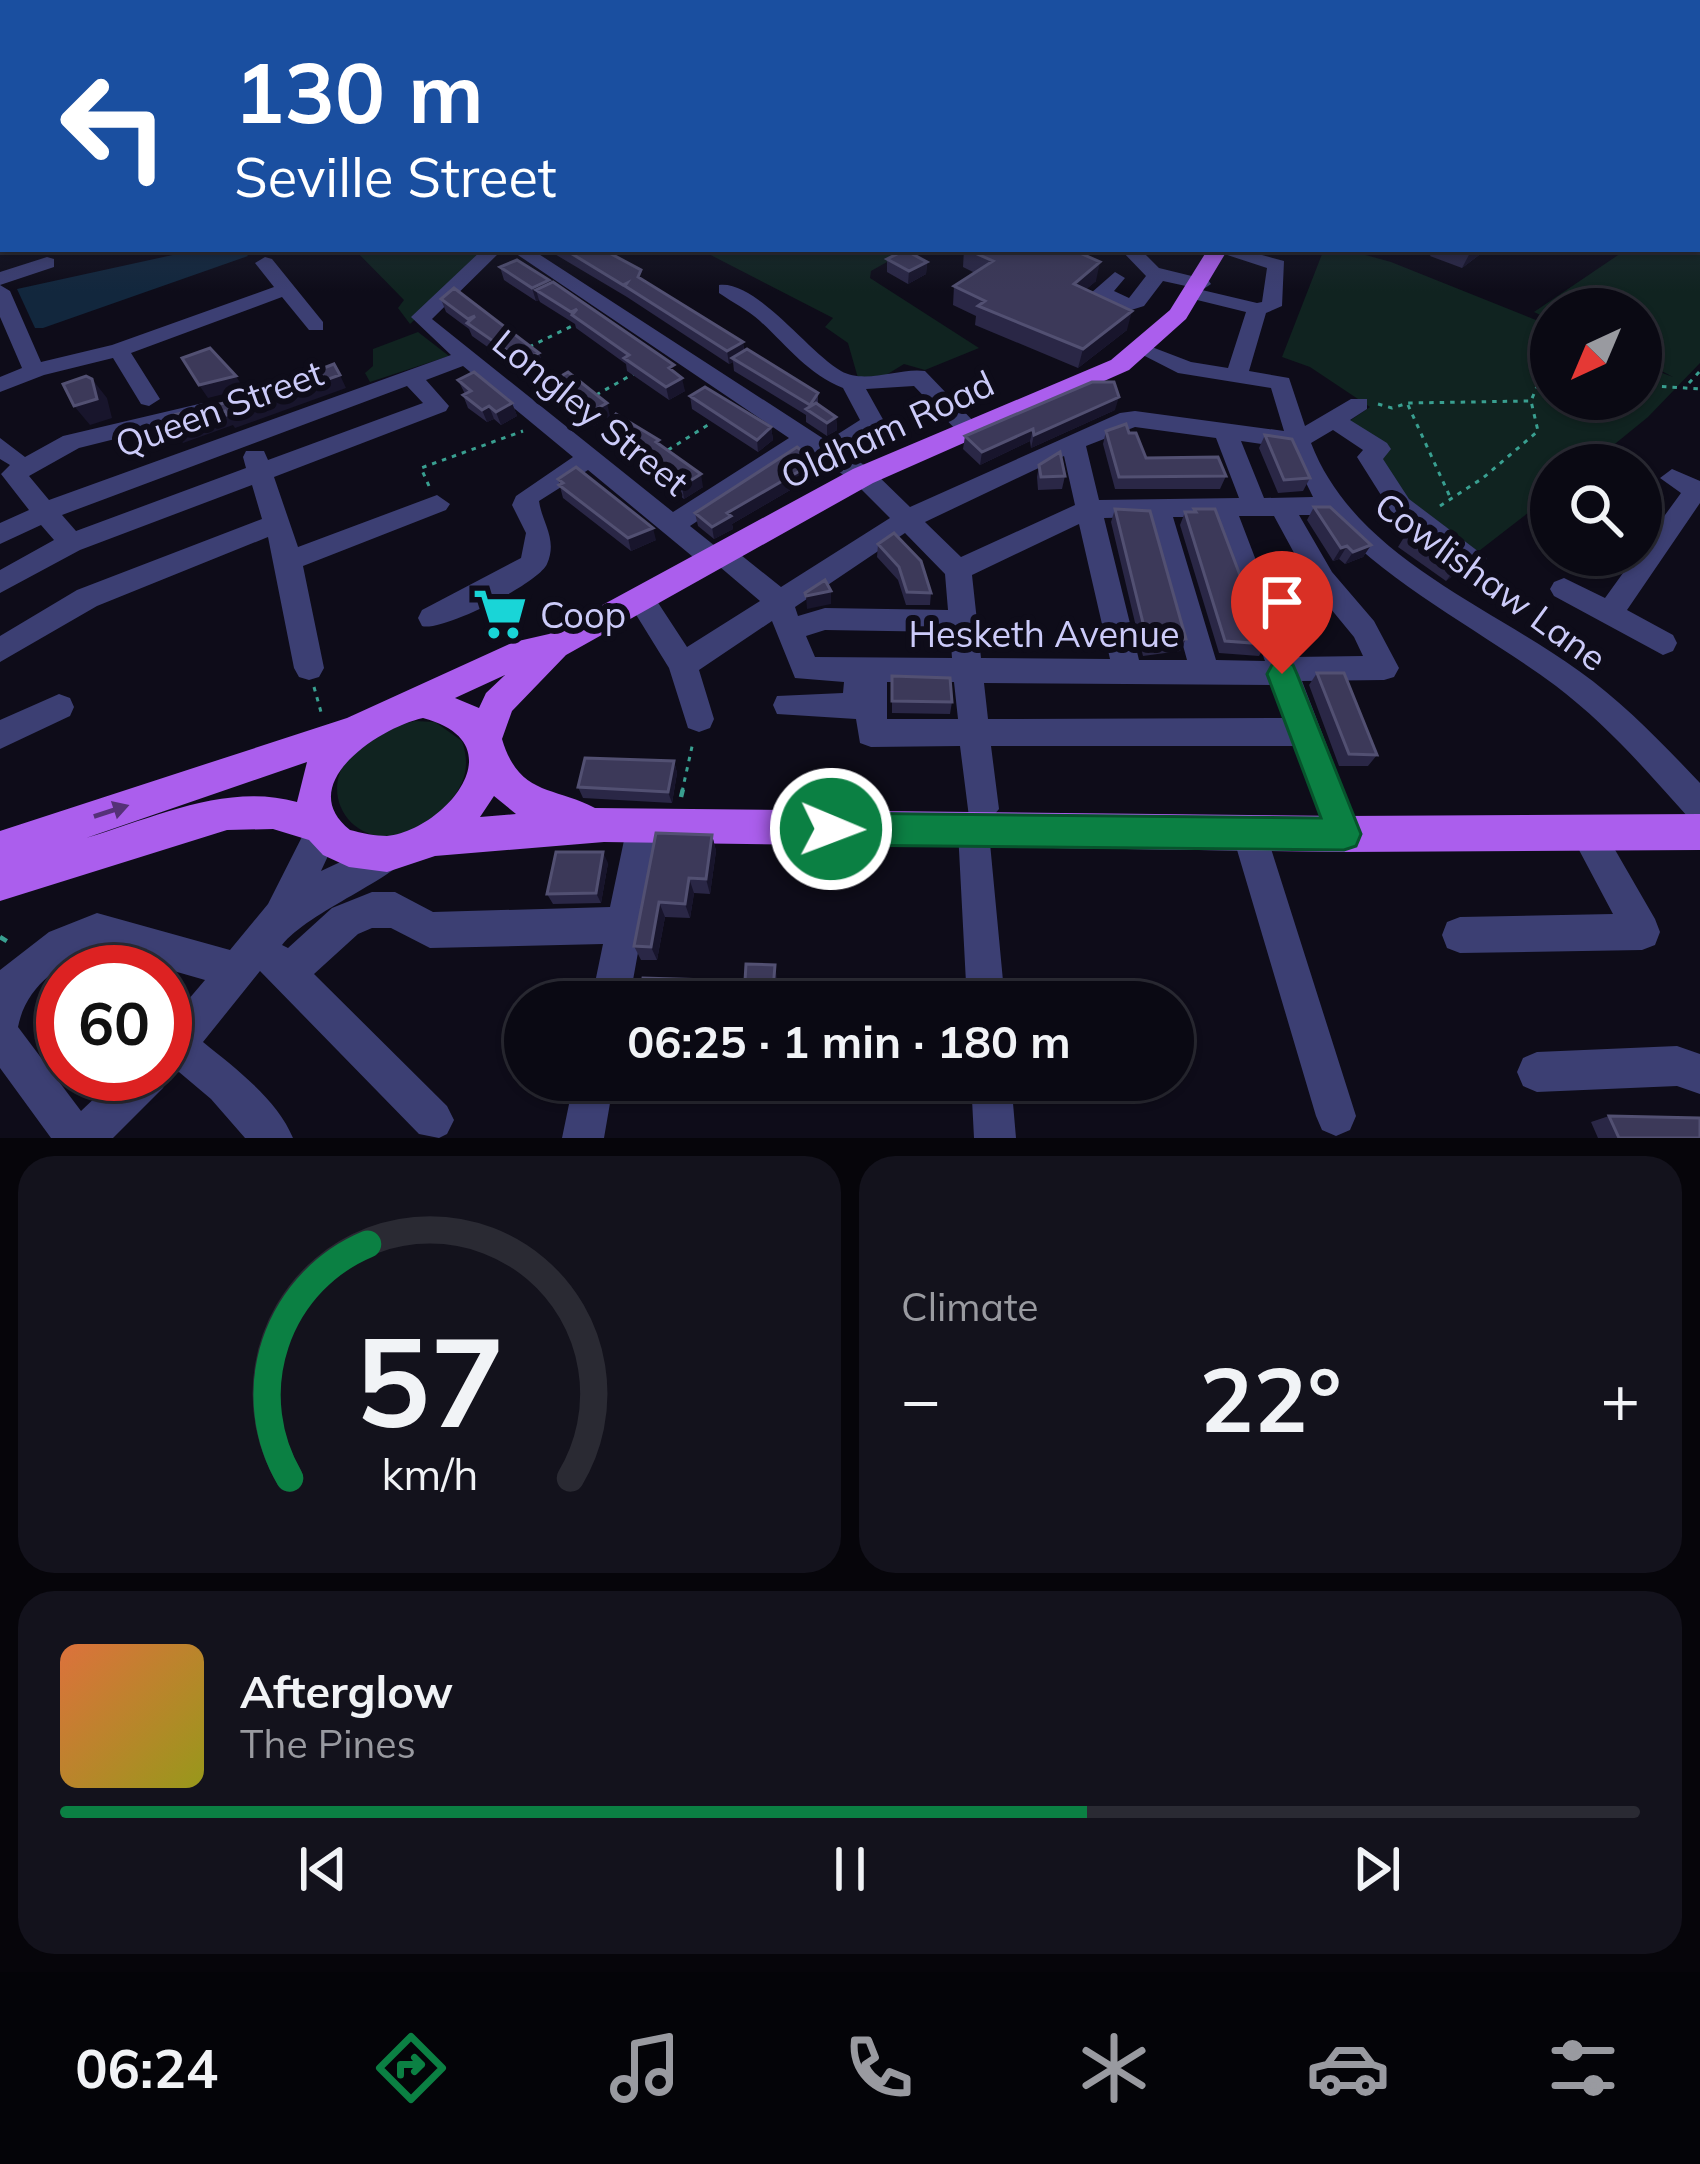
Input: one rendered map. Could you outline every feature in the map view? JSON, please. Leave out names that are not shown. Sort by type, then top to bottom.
[{"type":"main road","name":"Oldham Road","points":[[488,746],[498,703],[555,646],[863,476],[1077,386],[1144,350],[1206,274]]},
{"type":"main road","name":"Oldham Road","points":[[393,710],[525,651],[555,646]]},
{"type":"main road","points":[[0,849],[338,724],[393,710],[446,705],[464,712],[488,746],[502,782],[522,803],[604,825]]},
{"type":"main road","points":[[322,828],[315,810],[319,779],[338,746],[338,724]]},
{"type":"main road","points":[[414,846],[464,813],[478,795],[488,746]]},
{"type":"main road","points":[[0,882],[227,813],[273,812],[322,828],[342,846],[358,852],[661,818],[978,820],[1249,833],[1700,832]]},
{"type":"street","name":"Longley Street","points":[[491,252],[422,321],[672,525],[778,600]]},
{"type":"street","points":[[523,252],[863,476],[958,570],[975,733],[985,981]]},
{"type":"street","points":[[1134,252],[1152,281]]},
{"type":"street","points":[[1091,261],[1115,278],[1101,292],[1125,304],[1135,303],[1152,281],[1206,274],[1275,255],[1280,269],[1272,305],[1257,308],[1206,274],[1141,252]]},
{"type":"street","points":[[0,279],[47,263]]},
{"type":"street","points":[[265,263],[316,326]]},
{"type":"street","points":[[0,385],[37,370],[118,350],[286,289]]},
{"type":"street","points":[[726,289],[766,315],[812,362],[852,383],[919,378],[969,430]]},
{"type":"street","points":[[0,291],[37,370]]},
{"type":"street","points":[[1237,376],[1257,308]]},
{"type":"street","points":[[118,350],[149,399]]},
{"type":"street","name":"Cowlishaw Lane","points":[[1144,350],[1186,368],[1281,383],[1298,441],[1332,506],[1377,546],[1570,681],[1639,741],[1700,806]]},
{"type":"street","name":"Queen Street","points":[[0,534],[47,509],[466,357]]},
{"type":"street","points":[[0,584],[71,543],[438,406],[411,376]]},
{"type":"street","points":[[672,525],[816,445],[873,423],[852,383]]},
{"type":"street","points":[[683,664],[908,519],[1127,419],[1298,441],[1359,404]]},
{"type":"street","points":[[71,543],[9,459],[222,406],[261,470],[289,561],[309,668]]},
{"type":"street","points":[[1333,420],[1379,449],[1369,458],[1378,477],[1419,520],[1474,558]]},
{"type":"street","points":[[1225,431],[1269,508]]},
{"type":"street","points":[[1073,443],[1128,673]]},
{"type":"street","points":[[432,618],[520,575],[534,562],[538,533],[525,506],[529,496],[590,458]]},
{"type":"street","points":[[1610,613],[1689,487]]},
{"type":"street","points":[[289,561],[436,504]]},
{"type":"street","points":[[958,570],[1089,509],[1332,506]]},
{"type":"street","name":"Hesketh Avenue","points":[[790,630],[806,669],[1282,674],[1295,669],[1384,668],[1364,629],[1269,508]]},
{"type":"street","points":[[1158,509],[1205,672]]},
{"type":"street","points":[[1223,509],[1344,834]]},
{"type":"street","points":[[1377,546],[1419,520]]},
{"type":"street","points":[[0,650],[87,598],[277,523]]},
{"type":"street","points":[[1564,589],[1663,643]]},
{"type":"street","points":[[641,600],[683,664],[699,719]]},
{"type":"street","points":[[778,600],[790,630],[825,620],[963,621]]},
{"type":"street","points":[[865,672],[871,733],[1305,732]]},
{"type":"street","points":[[788,705],[858,706],[865,672]]},
{"type":"street","points":[[2,731],[59,707]]},
{"type":"street","points":[[614,981],[625,925],[661,818]]},
{"type":"street","points":[[259,945],[322,828]]},
{"type":"street","points":[[1249,833],[1336,1116]]},
{"type":"street","points":[[1460,935],[1642,932],[1587,833]]},
{"type":"street","points":[[192,1025],[259,945],[338,880],[414,846]]},
{"type":"street","points":[[289,972],[345,921],[373,910],[394,910],[430,930],[625,925]]},
{"type":"street","points":[[0,1024],[2,1005],[13,983],[62,945],[97,931],[259,945],[433,1120]]},
{"type":"street","points":[[0,1035],[80,1138],[119,1101]]},
{"type":"street","points":[[1537,1072],[1677,1066],[1700,1074]]},
{"type":"street","points":[[192,1071],[225,1085],[272,1138]]},
{"type":"street","points":[[583,1138],[590,1101]]},
{"type":"street","points":[[992,1101],[994,1138]]},
{"type":"path","points":[[524,350],[608,308]]},
{"type":"path","points":[[436,504],[421,468],[546,422],[674,352]]},
{"type":"path","points":[[1688,385],[1700,371]]},
{"type":"path","points":[[1662,385],[1700,389]]},
{"type":"path","points":[[618,481],[748,400]]},
{"type":"path","points":[[1359,404],[1367,401],[1393,408],[1408,403],[1530,401]]},
{"type":"path","points":[[1408,403],[1451,499]]},
{"type":"path","points":[[1419,520],[1484,478],[1538,431],[1535,420]]},
{"type":"path","points":[[309,668],[338,724]]},
{"type":"path","points":[[661,818],[699,719]]},
{"type":"green space","points":[[357,252],[488,252],[410,324],[398,308],[404,300]]},
{"type":"green space","points":[[705,252],[905,252],[871,271],[870,278],[979,348],[925,370],[904,364],[886,375],[858,378],[848,343],[825,327],[833,318]]},
{"type":"green space","points":[[1323,252],[1355,252],[1530,318],[1530,420],[1644,420],[1615,444],[1530,444],[1530,511],[1475,554],[1410,510],[1345,424],[1370,407],[1310,367],[1282,357]]},
{"type":"green space","points":[[1623,252],[1700,252],[1700,363],[1662,402],[1662,373],[1673,377],[1662,371],[1662,288],[1569,288]]},
{"type":"green space","points":[[418,332],[449,356],[370,382],[365,373],[373,366],[373,349]]},
{"type":"green space","points":[[415,721],[435,722],[462,741],[466,765],[460,787],[418,829],[387,837],[361,830],[344,813],[337,789],[345,763],[370,739]]},
{"type":"water","points":[[186,252],[245,252],[248,256],[43,328],[35,328],[17,289]]},
{"type":"building","points":[[569,252],[608,252],[641,270],[638,277],[743,342],[727,351],[625,286],[627,283],[623,285]]},
{"type":"building","points":[[909,252],[927,262],[909,271],[887,259]]},
{"type":"building","points":[[973,252],[1078,252],[1100,262],[1074,284],[1132,311],[1083,349],[978,306],[985,301],[954,286],[993,261]]},
{"type":"building","points":[[517,260],[549,280],[532,288],[500,267]]},
{"type":"building","points":[[553,282],[674,365],[669,368],[682,378],[666,387],[572,315],[577,309],[571,312],[536,290]]},
{"type":"building","points":[[454,288],[539,353],[522,361],[467,323],[475,316],[468,319],[441,299]]},
{"type":"building","points":[[210,348],[236,376],[199,385],[182,358]]},
{"type":"building","points":[[747,349],[818,393],[810,405],[732,358]]},
{"type":"building","points":[[334,364],[340,375],[173,430],[169,416],[249,397]]},
{"type":"building","points":[[474,372],[512,403],[496,412],[489,406],[482,410],[463,395],[471,391],[458,380]]},
{"type":"building","points":[[568,372],[607,403],[589,413],[551,382]]},
{"type":"building","points":[[86,376],[92,379],[97,399],[74,406],[63,384]]},
{"type":"building","points":[[1092,382],[1114,382],[1119,397],[982,452],[965,436]]},
{"type":"building","points":[[705,387],[771,427],[757,440],[690,396]]},
{"type":"building","points":[[816,403],[836,417],[827,423],[806,409]]},
{"type":"building","points":[[616,414],[701,474],[682,486],[608,425]]},
{"type":"building","points":[[1126,424],[1129,433],[1136,433],[1146,458],[1218,457],[1226,476],[1119,477],[1106,431]]},
{"type":"building","points":[[1265,435],[1292,439],[1310,478],[1284,480]]},
{"type":"building","points":[[797,447],[815,462],[727,513],[731,516],[712,527],[695,513]]},
{"type":"building","points":[[1060,452],[1065,476],[1041,477],[1039,465]]},
{"type":"building","points":[[576,467],[653,528],[628,538],[559,485],[563,483],[558,479]]},
{"type":"building","points":[[1314,507],[1330,507],[1371,545],[1353,552],[1347,546],[1341,548]]},
{"type":"building","points":[[1115,509],[1150,511],[1186,639],[1148,643]]},
{"type":"building","points":[[1194,509],[1215,509],[1266,644],[1225,641],[1185,512],[1196,512]]},
{"type":"building","points":[[1419,525],[1470,558],[1455,569],[1406,534]]},
{"type":"building","points":[[894,533],[921,561],[931,593],[907,592],[899,567],[878,544]]},
{"type":"building","points":[[825,580],[831,591],[806,596],[805,593]]},
{"type":"building","points":[[1317,673],[1344,673],[1377,755],[1349,754]]},
{"type":"building","points":[[892,676],[950,678],[952,702],[892,701]]},
{"type":"building","points":[[585,758],[674,761],[668,792],[578,787]]},
{"type":"building","points":[[656,833],[712,835],[706,879],[689,878],[685,904],[659,902],[651,947],[634,946]]},
{"type":"building","points":[[556,852],[603,852],[596,893],[547,894]]},
{"type":"building","points":[[746,964],[775,965],[774,981],[745,981]]},
{"type":"building","points":[[643,978],[745,981],[642,981]]},
{"type":"building","points":[[1609,1116],[1700,1118],[1700,1138],[1619,1138]]},
{"type":"place","name":"Coop","points":[[500,614]]},
{"type":"route","points":[[831,829],[1344,834],[1282,674]]}]
